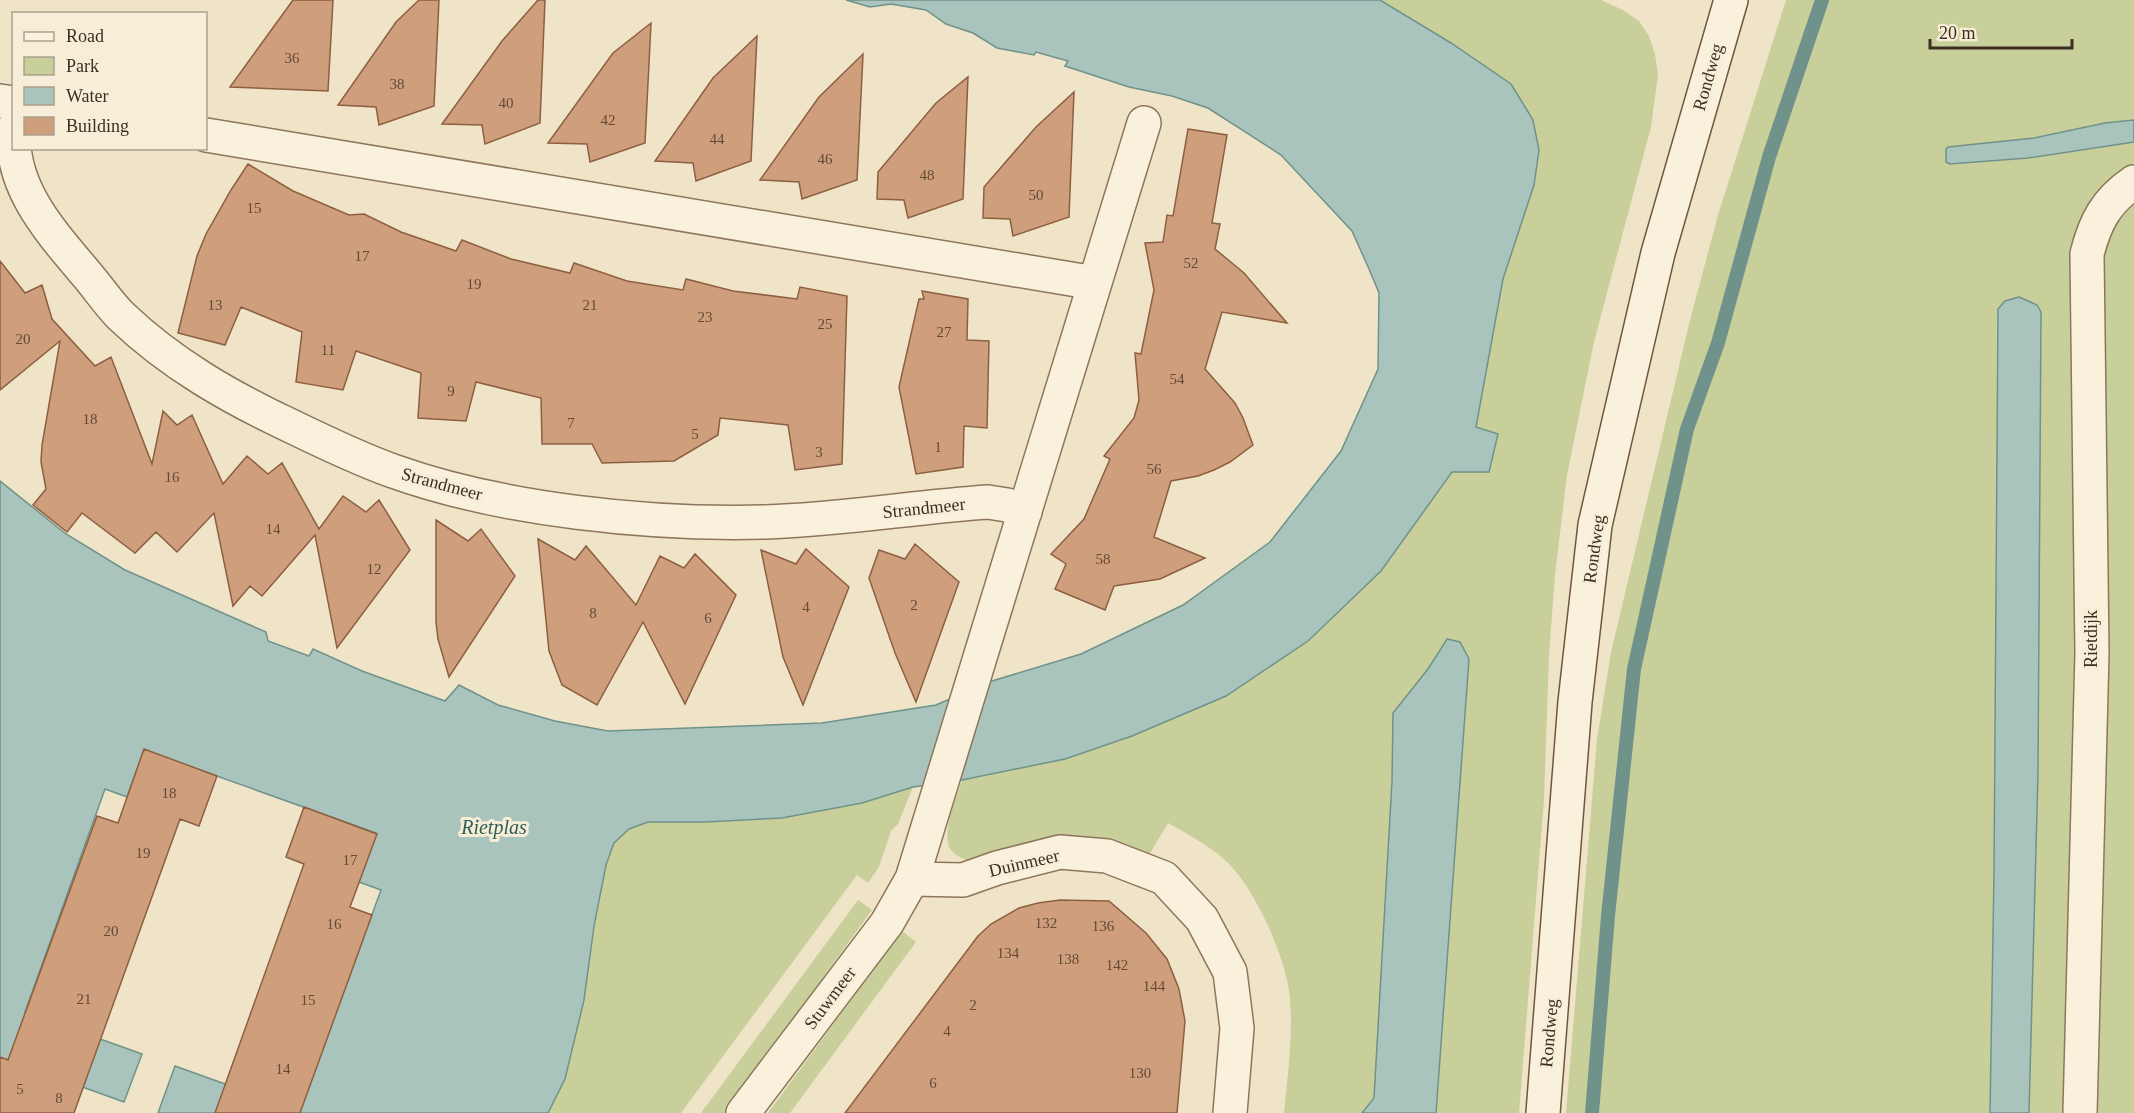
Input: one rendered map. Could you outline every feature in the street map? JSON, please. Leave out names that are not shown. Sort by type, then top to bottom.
[{"type":"street","name":"Rondweg","points":[[1543,1113],[1575,702],[1595,525],[1658,253],[1728,1]]},
{"type":"street","points":[[912,879],[1144,123]]},
{"type":"street","points":[[207,135],[1095,283]]},
{"type":"street","name":"Strandmeer","points":[[13,150],[17,172],[27,196],[41,218],[120,314],[159,349],[195,375],[258,411],[393,471],[458,490],[533,505],[608,515],[686,521],[765,522],[988,502],[1007,505],[1025,512]]},
{"type":"street","name":"Rietdijk","points":[[2080,1113],[2092,653],[2088,254],[2094,228],[2107,206],[2123,189],[2134,182]]},
{"type":"street","name":"Duinmeer","points":[[912,879],[963,880],[997,868],[1060,852],[1107,856],[1164,878],[1202,919],[1230,972],[1238,1028],[1230,1113]]},
{"type":"street","name":"Stuwmeer","points":[[743,1113],[887,923],[912,879]]},
{"type":"green space","points":[[1380,0],[1601,0],[1623,10],[1639,21],[1649,36],[1658,75],[1651,127],[1594,342],[1567,475],[1555,575],[1549,655],[1544,800],[1519,1113],[1436,1113],[1469,659],[1460,642],[1447,639],[1428,669],[1393,713],[1392,781],[1374,1099],[1362,1113],[1284,1113],[1291,1021],[1289,990],[1281,958],[1267,923],[1249,890],[1229,864],[1200,842],[1168,823],[1145,862],[980,864],[957,856],[948,844],[950,816],[962,780],[1065,759],[1132,736],[1226,696],[1308,641],[1381,571],[1452,472],[1476,427],[1503,279],[1534,185],[1451,43]]},
{"type":"green space","points":[[1786,0],[2134,0],[2134,120],[2105,123],[2034,138],[1946,149],[2083,149],[2134,142],[2134,163],[2105,187],[2082,217],[2077,637],[2067,1113],[2029,1113],[2038,773],[2041,312],[2037,305],[1998,309],[1990,1113],[1566,1113],[1597,739],[1611,652],[1690,320],[1718,215]]},
{"type":"green space","points":[[2134,199],[2134,1113],[2096,1113],[2109,634],[2099,272],[2110,229]]},
{"type":"green space","points":[[913,787],[898,824],[891,831],[879,867],[868,883],[857,875],[681,1113],[548,1113],[565,1079],[606,865],[614,843],[629,829],[648,822],[782,818],[862,803]]},
{"type":"green space","points":[[858,900],[872,910],[725,1113],[701,1113]]},
{"type":"green space","points":[[902,931],[916,942],[790,1113],[768,1113]]},
{"type":"water","name":"Rietplas","points":[[846,0],[1380,0],[1451,43],[1511,84],[1533,120],[1539,150],[1534,185],[1503,279],[1476,427],[1498,434],[1489,472],[1452,472],[1381,571],[1308,641],[1226,696],[1132,736],[1065,759],[962,780],[913,787],[862,803],[782,818],[648,822],[629,829],[614,843],[606,865],[594,926],[584,1000],[565,1079],[548,1113],[158,1113],[175,1066],[300,1111],[381,890],[359,882],[376,833],[144,750],[127,797],[105,789],[25,1012],[142,1054],[124,1102],[5,1059],[0,1072],[0,481],[66,534],[125,570],[266,632],[268,641],[309,656],[313,649],[362,671],[445,701],[459,685],[498,705],[555,721],[608,731],[822,723],[936,705],[992,681],[1081,654],[1183,605],[1270,542],[1341,451],[1378,369],[1379,293],[1352,231],[1281,155],[1208,108],[1172,96],[1129,87],[1065,66],[1068,61],[1036,52],[1034,55],[997,48],[973,33],[946,24],[926,10],[891,4],[870,7]]},
{"type":"water","points":[[2134,120],[2134,142],[2028,158],[1950,164],[1946,162],[1948,147],[2034,138],[2105,123]]},
{"type":"water","points":[[2019,297],[2037,305],[2041,312],[2038,773],[2029,1113],[1990,1113],[1998,309],[2005,301]]},
{"type":"water","points":[[1447,639],[1460,642],[1469,659],[1436,1113],[1362,1113],[1374,1098],[1392,781],[1393,713],[1428,669]]},
{"type":"building","points":[[293,0],[333,0],[328,91],[230,87]]},
{"type":"building","points":[[419,0],[439,0],[434,106],[379,125],[376,107],[338,105],[396,22]]},
{"type":"building","points":[[538,0],[545,0],[540,123],[485,144],[482,125],[442,124],[502,41]]},
{"type":"building","points":[[651,23],[645,143],[590,162],[587,144],[548,143],[613,53]]},
{"type":"building","points":[[757,36],[751,161],[696,181],[693,163],[655,161],[713,78]]},
{"type":"building","points":[[863,54],[857,180],[802,199],[799,182],[760,180],[819,97]]},
{"type":"building","points":[[968,77],[963,199],[908,218],[904,200],[877,199],[878,172],[936,103]]},
{"type":"building","points":[[1074,92],[1069,217],[1013,236],[1010,219],[983,218],[984,187],[1036,127]]},
{"type":"building","points":[[1188,129],[1227,135],[1212,223],[1220,224],[1215,249],[1244,273],[1287,323],[1222,312],[1205,369],[1235,403],[1253,445],[1230,462],[1214,470],[1198,476],[1171,481],[1154,537],[1205,558],[1160,579],[1114,586],[1105,610],[1055,589],[1066,564],[1051,554],[1084,519],[1110,459],[1104,456],[1134,418],[1139,400],[1135,353],[1141,354],[1154,290],[1145,243],[1163,242],[1167,215],[1173,216]]},
{"type":"building","points":[[248,164],[293,191],[349,215],[364,214],[401,232],[456,251],[462,240],[511,259],[570,273],[574,263],[627,281],[683,290],[686,279],[733,291],[797,299],[800,287],[847,296],[842,464],[795,470],[788,425],[720,418],[718,435],[674,461],[602,463],[592,444],[542,444],[541,398],[476,382],[466,421],[418,418],[421,373],[356,351],[343,390],[296,382],[302,332],[241,307],[225,345],[178,333],[197,256],[206,234]]},
{"type":"building","points":[[0,261],[25,293],[42,285],[52,319],[95,366],[111,357],[152,464],[163,411],[177,425],[192,415],[223,484],[247,456],[268,474],[282,463],[319,529],[343,496],[366,512],[379,500],[410,550],[337,648],[315,535],[262,596],[250,586],[233,606],[214,513],[177,552],[156,532],[135,553],[82,513],[67,532],[33,505],[46,489],[41,462],[42,445],[60,341],[0,390]]},
{"type":"building","points":[[922,291],[968,299],[967,340],[989,341],[987,428],[964,426],[963,467],[916,474],[899,387],[919,299],[924,299]]},
{"type":"building","points":[[436,520],[468,541],[481,529],[515,576],[449,677],[438,639],[436,622]]},
{"type":"building","points":[[538,539],[575,560],[586,546],[636,605],[660,556],[684,568],[695,554],[736,595],[685,704],[643,622],[597,705],[562,685],[549,651]]},
{"type":"building","points":[[915,544],[959,582],[916,702],[895,653],[869,578],[879,550],[905,559]]},
{"type":"building","points":[[806,549],[849,587],[803,705],[783,657],[761,550],[796,564]]},
{"type":"building","points":[[144,749],[217,776],[199,826],[180,819],[74,1113],[0,1113],[0,1057],[8,1060],[97,816],[118,823]]},
{"type":"building","points":[[304,807],[377,834],[350,907],[372,915],[300,1113],[215,1113],[304,864],[286,857]]},
{"type":"building","points":[[1060,900],[1109,901],[1146,933],[1167,959],[1179,989],[1185,1021],[1177,1113],[845,1113],[978,936],[991,924],[1019,908]]},
{"type":"waterway","points":[[1592,1113],[1608,916],[1634,669],[1687,429],[1718,343],[1769,157],[1822,0]]}]
